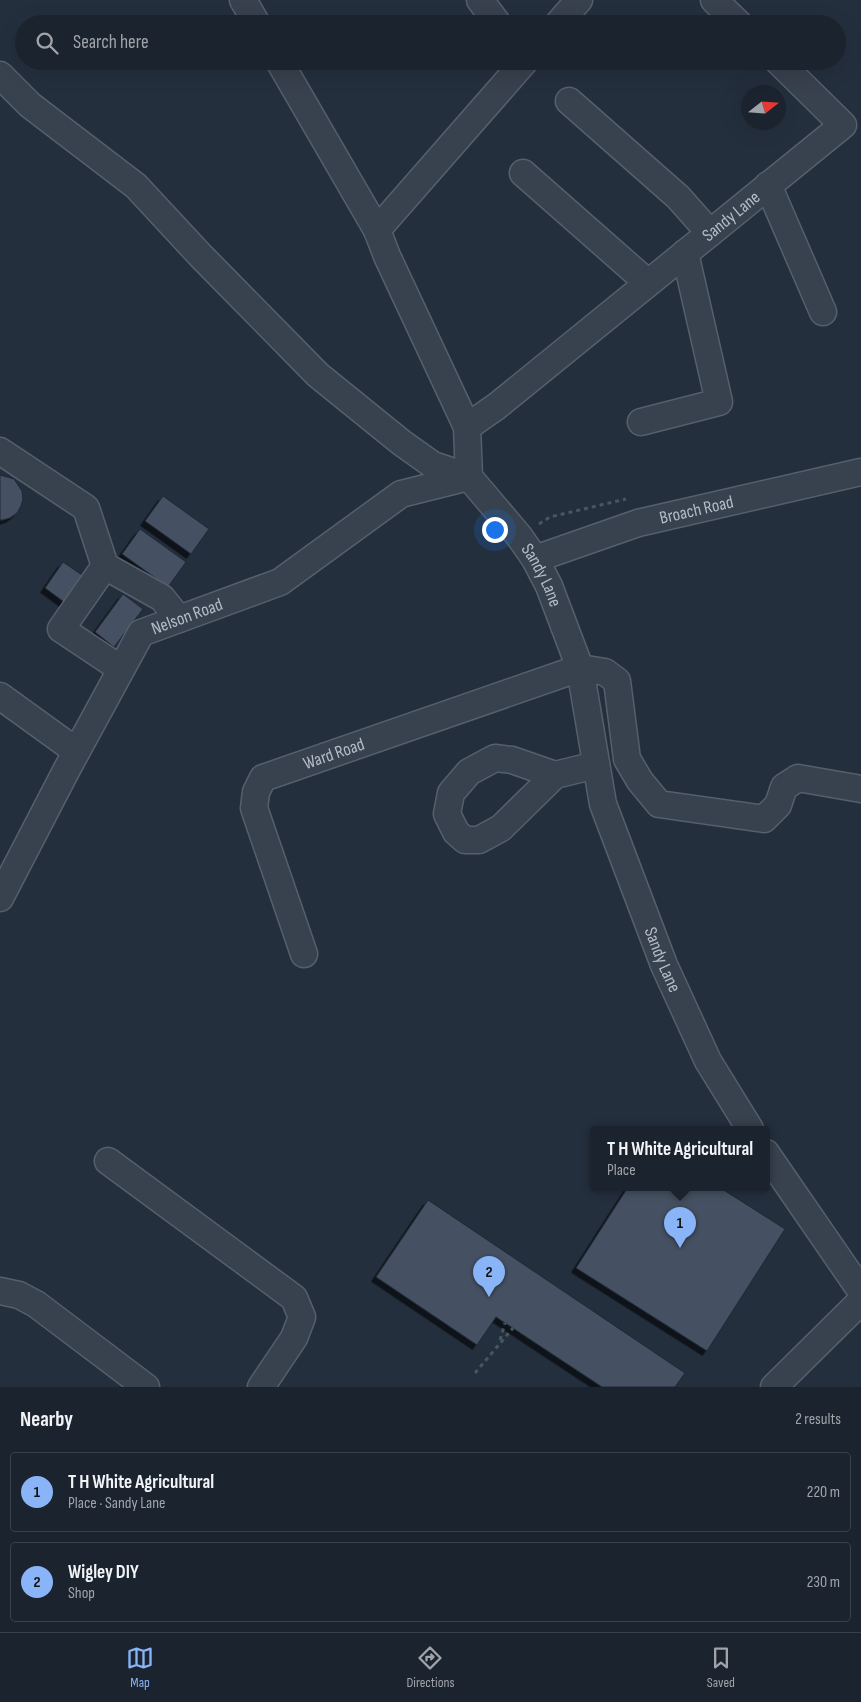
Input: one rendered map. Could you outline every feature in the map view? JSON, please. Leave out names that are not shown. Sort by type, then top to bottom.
[{"type":"street","points":[[243,0],[252,15]]},
{"type":"street","points":[[480,0],[491,15]]},
{"type":"street","points":[[566,15],[579,0]]},
{"type":"street","points":[[714,0],[730,15]]},
{"type":"street","points":[[0,76],[30,105],[136,186],[201,256],[318,375],[402,443],[433,465],[469,476],[467,427],[387,256],[377,230],[284,70]]},
{"type":"street","points":[[377,230],[517,70]]},
{"type":"street","name":"Sandy Lane","points":[[467,427],[497,406],[768,185],[852,122],[789,70]]},
{"type":"street","points":[[569,101],[678,197],[710,233]]},
{"type":"street","points":[[523,173],[648,283]]},
{"type":"street","points":[[768,185],[823,312]]},
{"type":"street","points":[[641,422],[719,402],[685,253]]},
{"type":"street","points":[[0,451],[86,508],[105,566],[162,598],[179,619]]},
{"type":"street","name":"Broach Road","points":[[536,559],[638,523],[861,472]]},
{"type":"street","name":"Sandy Lane","points":[[469,476],[536,559],[549,586],[580,668],[603,804],[664,965],[708,1061],[748,1126]]},
{"type":"street","name":"Nelson Road","points":[[0,898],[76,751],[141,632],[280,582],[401,494],[469,476]]},
{"type":"street","points":[[105,566],[61,629],[122,669]]},
{"type":"street","points":[[580,668],[605,672],[617,681],[627,759],[640,781],[659,804],[764,819],[778,805],[784,787],[798,778],[861,788]]},
{"type":"street","name":"Ward Road","points":[[304,954],[254,808],[256,792],[263,778],[580,668]]},
{"type":"street","points":[[0,696],[76,751]]},
{"type":"street","points":[[555,775],[596,765]]},
{"type":"street","points":[[108,1160],[294,1298],[302,1317],[294,1338],[262,1387]]},
{"type":"street","points":[[770,1160],[861,1291]]},
{"type":"street","points":[[0,1291],[19,1295],[36,1304],[146,1387]]},
{"type":"street","points":[[774,1387],[861,1301]]},
{"type":"path","points":[[499,1343],[505,1323]]},
{"type":"path","points":[[475,1373],[513,1328]]},
{"type":"building","points":[[0,475],[14,479],[22,491],[23,499],[17,513],[3,520],[0,520]]},
{"type":"building","points":[[163,496],[209,529],[191,554],[145,521]]},
{"type":"building","points":[[140,529],[186,562],[168,587],[122,554]]},
{"type":"building","points":[[63,562],[82,575],[64,602],[45,588]]},
{"type":"building","points":[[123,594],[143,609],[114,647],[95,632]]},
{"type":"building","points":[[625,1191],[725,1191],[785,1229],[707,1351],[576,1268]]},
{"type":"building","points":[[428,1200],[685,1373],[675,1387],[602,1387],[496,1317],[477,1345],[376,1277]]},
{"type":"place","name":"T H White Agricultural","points":[[680,1248]]},
{"type":"place","name":"Wigley DIY","points":[[489,1297]]}]
